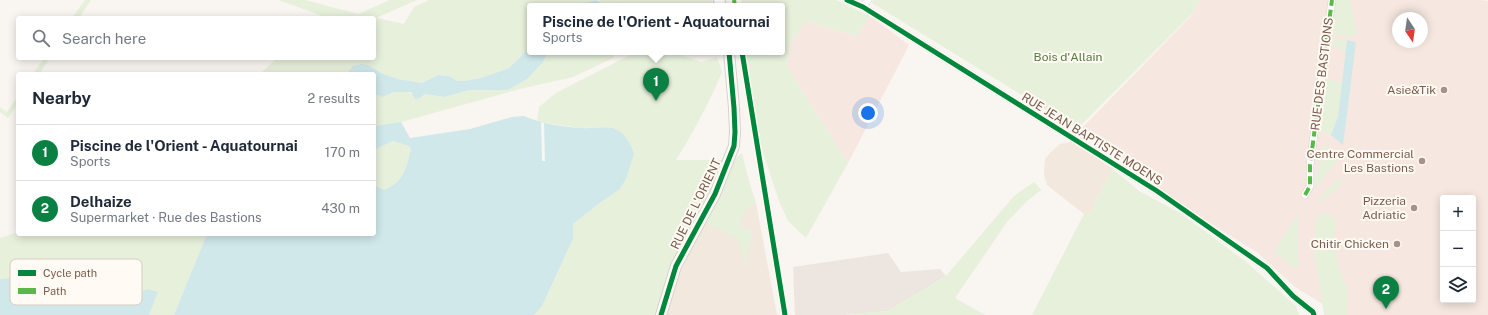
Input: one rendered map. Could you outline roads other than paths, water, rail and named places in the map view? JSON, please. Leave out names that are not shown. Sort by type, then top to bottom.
[{"type":"street","name":"RUE JEAN BAPTISTE MOENS","points":[[847,0],[863,7],[1157,191],[1267,268],[1293,296],[1314,313]]},
{"type":"street","points":[[863,7],[868,0]]},
{"type":"street","name":"RUE DES BASTIONS","points":[[1305,195],[1310,186],[1310,165],[1332,0]]},
{"type":"street","name":"RUE DE L'ORIENT","points":[[661,315],[676,266],[715,194],[734,146],[734,108],[729,55]]},
{"type":"water","points":[[596,0],[601,3],[588,3]]},
{"type":"water","points":[[1347,40],[1356,42],[1343,145],[1331,135],[1338,117]]},
{"type":"water","points":[[527,50],[527,55],[546,55],[543,62],[527,79],[507,90],[469,90],[445,97],[425,94],[420,98],[415,99],[411,92],[394,92],[383,97],[376,95],[376,72],[348,72],[353,66],[362,64],[370,66],[381,73],[398,79],[422,83],[438,75],[449,76],[458,81],[465,81],[481,78],[509,68]]},
{"type":"water","points":[[524,116],[560,126],[582,128],[606,127],[615,129],[622,133],[630,144],[634,154],[626,179],[619,190],[573,224],[573,239],[542,306],[534,315],[174,315],[206,236],[376,236],[376,186],[384,190],[391,187],[400,179],[406,168],[411,149],[409,146],[393,141],[376,149],[376,126],[401,122],[410,138],[470,129],[512,117]]},
{"type":"water","points":[[10,278],[10,305],[142,305],[142,291],[147,289],[158,292],[149,315],[0,315],[0,279]]},
{"type":"place","name":"Asie&Tik","points":[[1444,90]]},
{"type":"place","name":"Piscine de l'Orient - Aquatournai","points":[[656,101]]},
{"type":"place","name":"Centre Commercial Les Bastions","points":[[1422,161]]},
{"type":"place","name":"Pizzeria Adriatic","points":[[1414,208]]},
{"type":"place","name":"Chitir Chicken","points":[[1397,244]]},
{"type":"place","name":"Delhaize","points":[[1386,309]]},
{"type":"park label","name":"Bois d'Allain","points":[[1068,57]]}]
